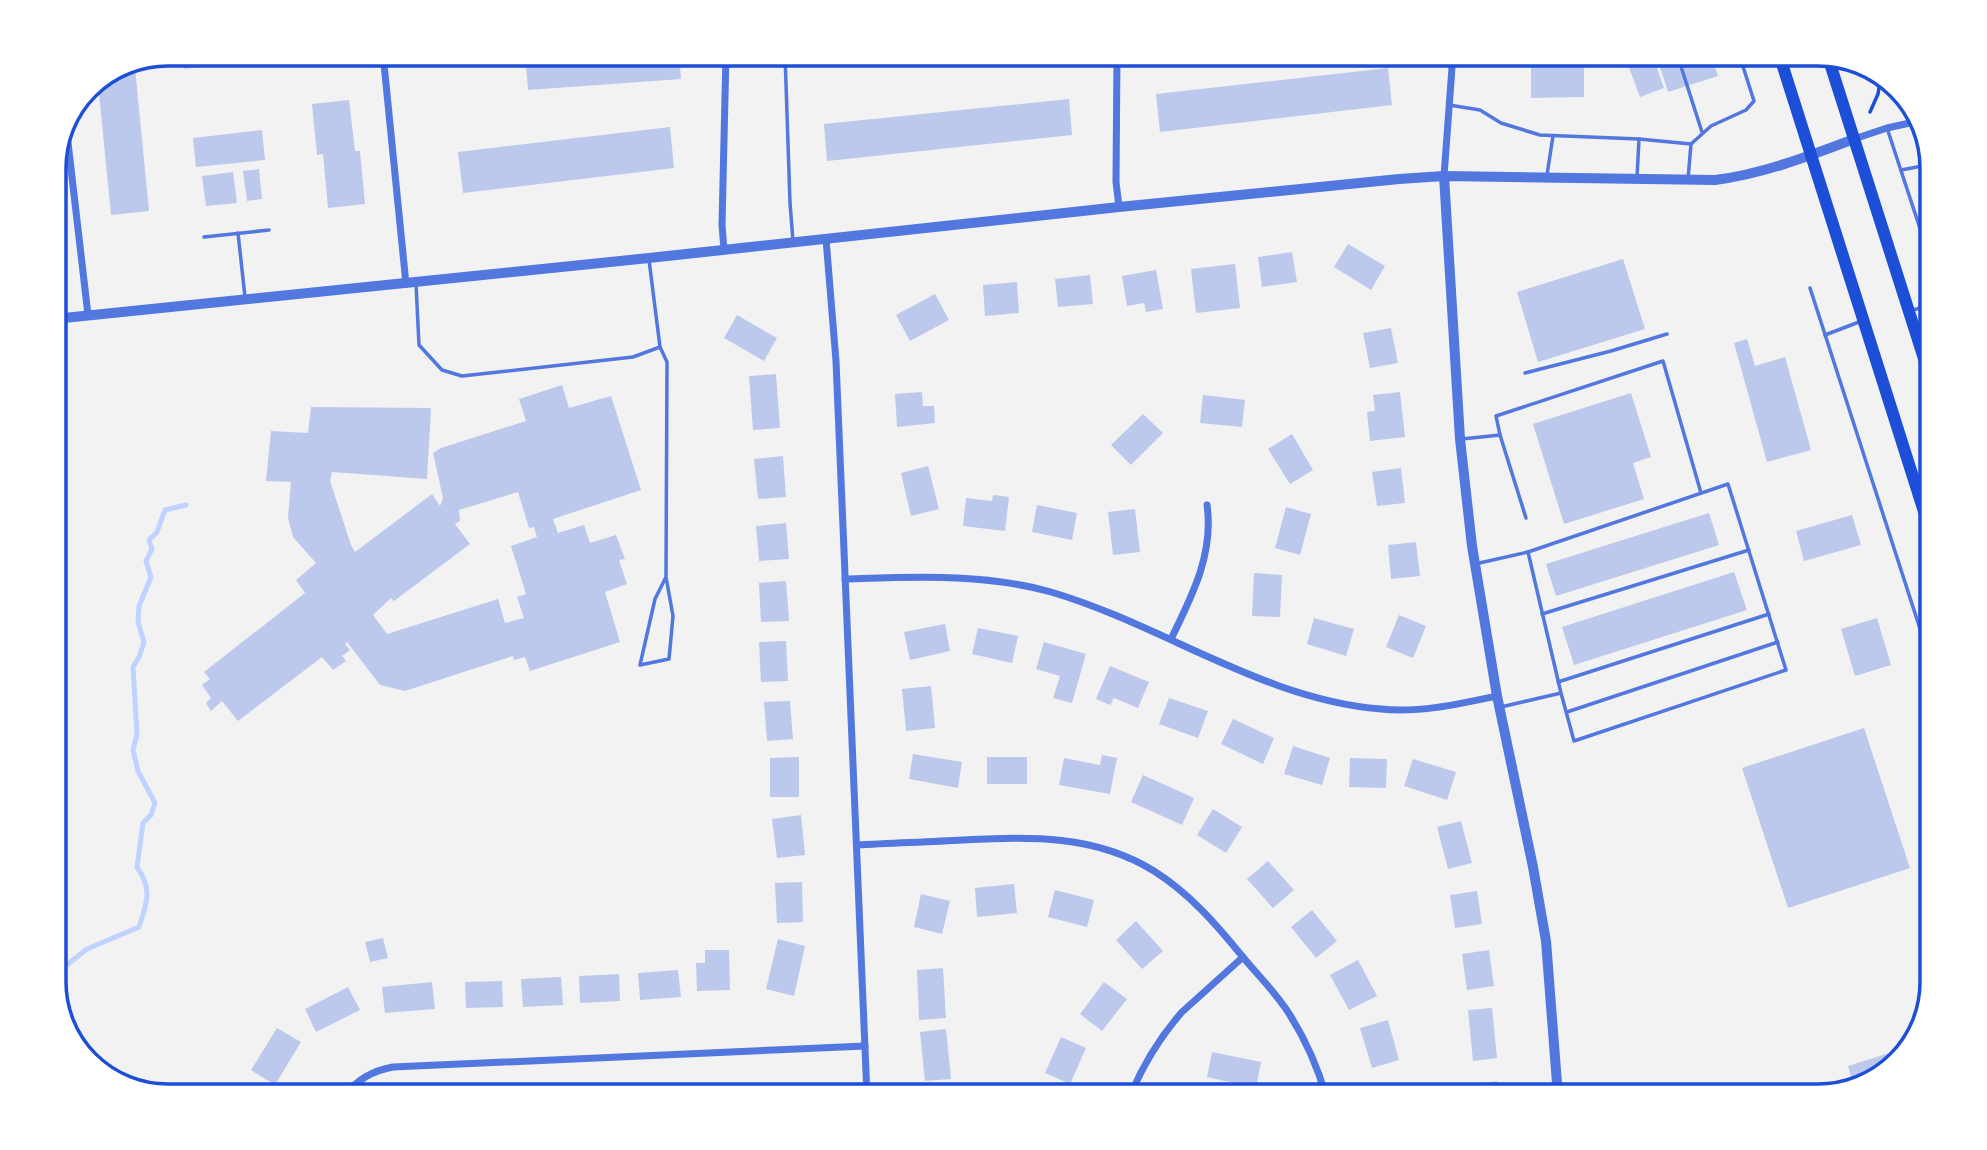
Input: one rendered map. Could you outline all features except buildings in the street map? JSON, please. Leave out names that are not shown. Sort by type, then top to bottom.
[{"type":"highway","points":[[1783,66],[1920,499]]},
{"type":"highway","points":[[1831,67],[1920,346]]},
{"type":"street","points":[[384,66],[411,283]]},
{"type":"street","points":[[724,250],[722,225],[726,66]]},
{"type":"street","points":[[1117,66],[1116,182],[1119,207]]},
{"type":"street","points":[[1452,66],[1444,176],[1460,439],[1475,564],[1499,708],[1534,867],[1546,941],[1557,1084]]},
{"type":"street","points":[[67,317],[1399,178],[1734,178],[1910,123]]},
{"type":"street","points":[[68,147],[88,315]]},
{"type":"street","points":[[826,239],[836,361],[867,1084]]},
{"type":"street","points":[[1171,639],[1202,568],[1209,523],[1207,505]]},
{"type":"street","points":[[845,579],[930,576],[1018,585],[1079,601],[1280,688],[1347,706],[1383,710],[1416,709],[1497,696]]},
{"type":"street","points":[[857,845],[1027,837],[1098,847],[1138,862],[1174,885],[1198,905],[1243,957],[1284,1007],[1302,1035],[1323,1084]]},
{"type":"street","points":[[1135,1084],[1154,1049],[1174,1021],[1243,957]]},
{"type":"street","points":[[355,1084],[369,1074],[393,1067],[865,1046]]},
{"type":"lane","points":[[785,66],[793,242]]},
{"type":"lane","points":[[1681,66],[1702,133]]},
{"type":"lane","points":[[1688,180],[1691,144],[1711,126],[1746,110],[1754,101],[1743,66]]},
{"type":"lane","points":[[1449,105],[1480,110],[1501,123],[1540,135],[1691,144]]},
{"type":"lane","points":[[1887,128],[1920,228]]},
{"type":"lane","points":[[1547,178],[1553,136]]},
{"type":"lane","points":[[1637,179],[1639,139]]},
{"type":"lane","points":[[1901,170],[1920,166]]},
{"type":"lane","points":[[204,237],[269,229]]},
{"type":"lane","points":[[238,233],[246,300]]},
{"type":"lane","points":[[649,258],[660,347],[667,362],[666,577],[673,616],[669,659],[640,665],[656,598],[666,577]]},
{"type":"lane","points":[[411,283],[419,345],[442,370],[462,376],[633,357],[660,347]]},
{"type":"lane","points":[[1810,289],[1920,629]]},
{"type":"lane","points":[[1909,312],[1920,308]]},
{"type":"lane","points":[[1825,335],[1864,321]]},
{"type":"lane","points":[[1524,373],[1667,334]]},
{"type":"lane","points":[[1526,518],[1496,416],[1663,361],[1701,493]]},
{"type":"lane","points":[[1460,439],[1500,435]]},
{"type":"lane","points":[[1475,564],[1528,552],[1728,484],[1786,670],[1574,741],[1528,552]]},
{"type":"lane","points":[[1542,614],[1749,550]]},
{"type":"lane","points":[[1558,682],[1769,614]]},
{"type":"lane","points":[[1566,713],[1777,642]]},
{"type":"lane","points":[[1499,708],[1561,693]]},
{"type":"path","points":[[1870,112],[1879,87]]},
{"type":"waterway","points":[[67,965],[87,949],[139,927],[144,910],[147,889],[137,867],[143,823],[151,815],[155,803],[138,771],[133,750],[137,735],[133,667],[144,642],[138,622],[139,606],[151,577],[146,561],[152,549],[149,540],[157,532],[165,510],[186,505]]}]
